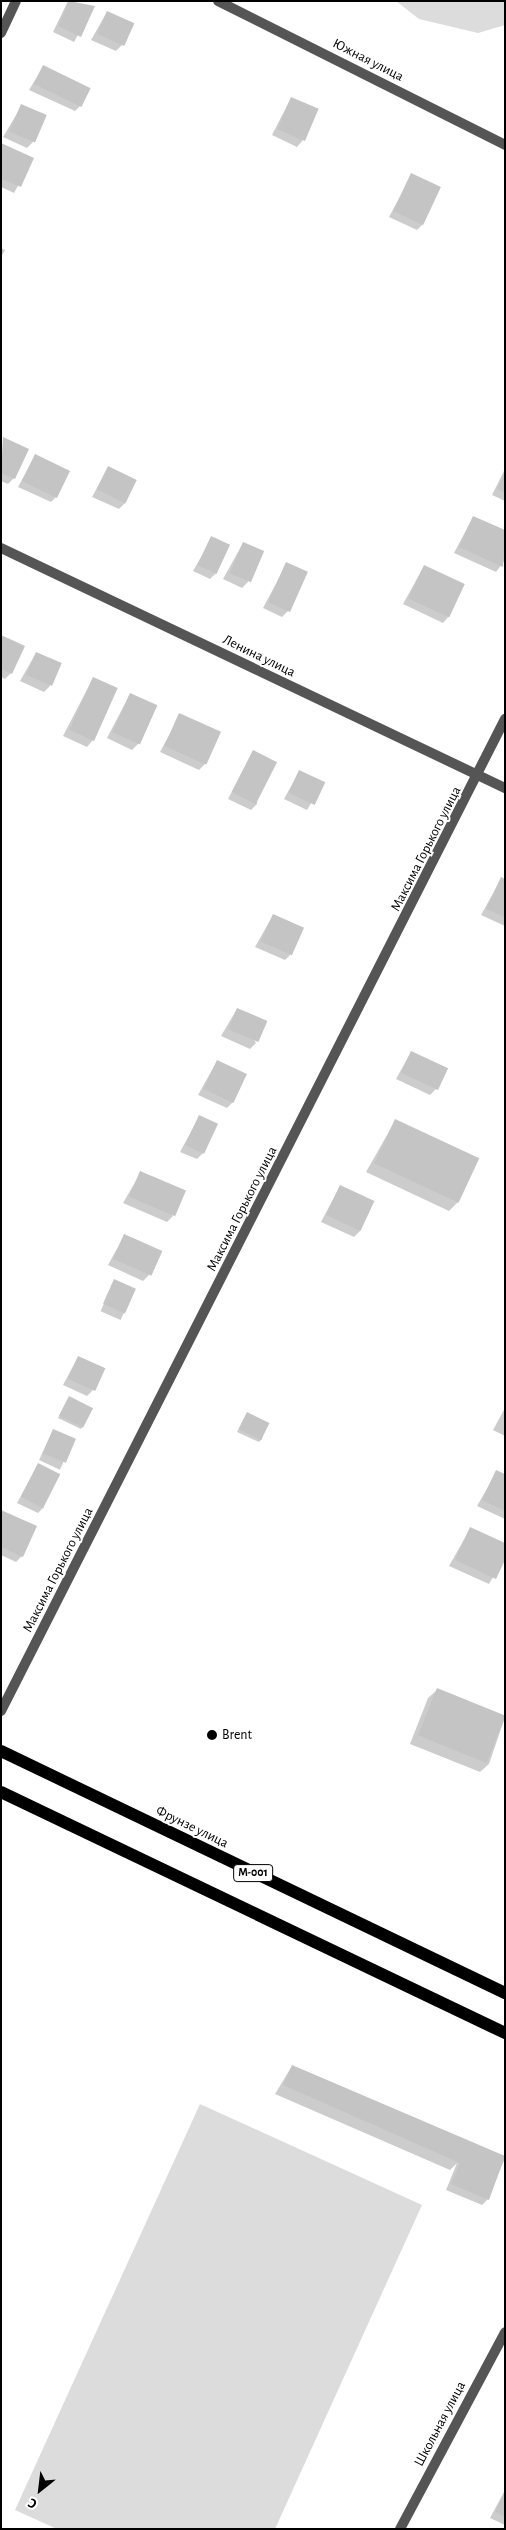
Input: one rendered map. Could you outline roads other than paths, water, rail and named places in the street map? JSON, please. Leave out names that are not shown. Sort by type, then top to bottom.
[{"type":"main road","name":"Фрунзе улица","points":[[1,1751],[505,1993]]},
{"type":"main road","name":"M-001","points":[[1,1792],[505,2033]]},
{"type":"street","points":[[1,33],[16,1]]},
{"type":"street","name":"Южная улица","points":[[218,1],[505,145]]},
{"type":"street","name":"Ленина улица","points":[[1,548],[505,788]]},
{"type":"street","name":"Максима Горького улица","points":[[1,1711],[479,776],[505,719]]},
{"type":"street","name":"Школьная улица","points":[[400,2529],[505,2332]]},
{"type":"place","name":"Brent","points":[[212,1735]]}]
